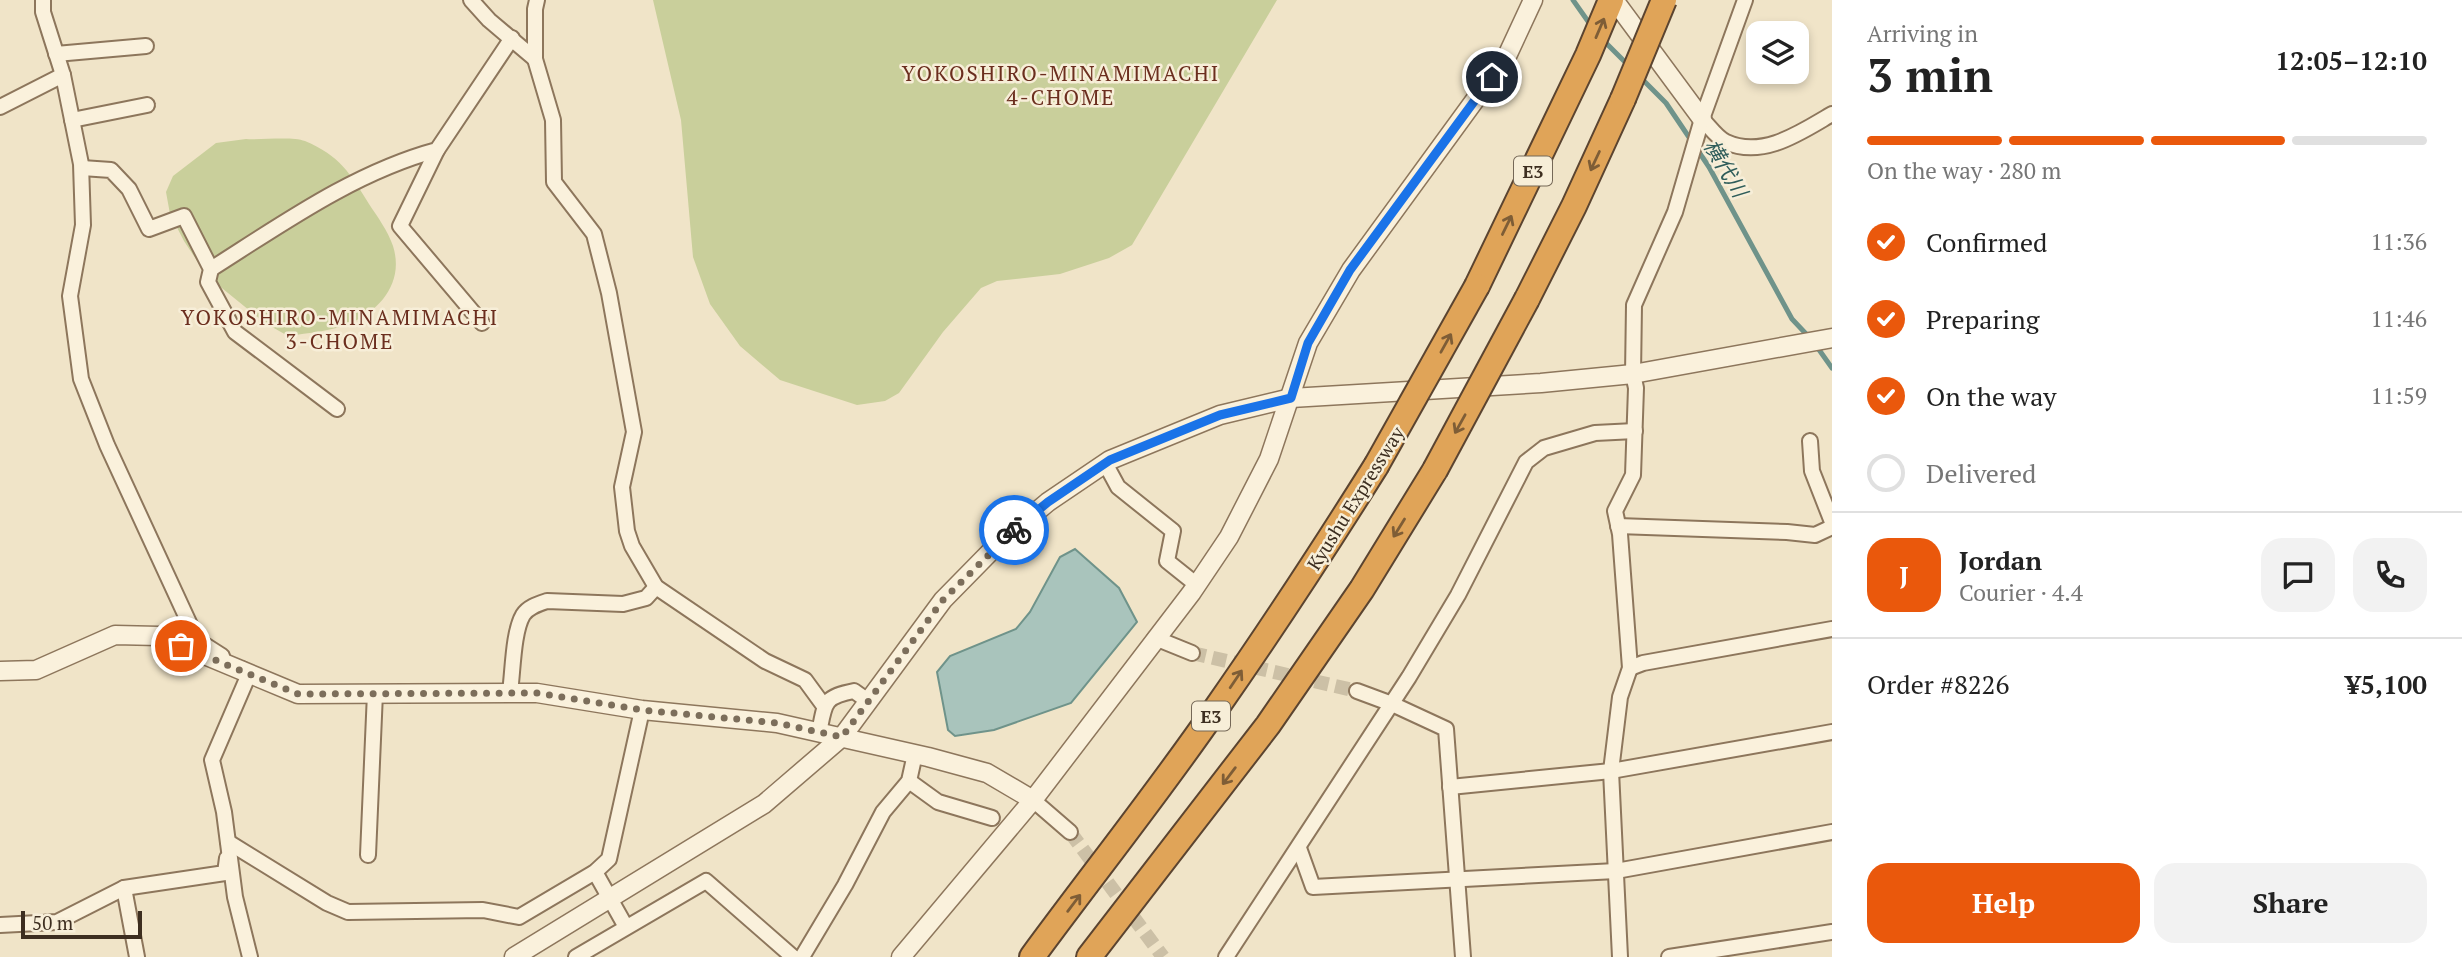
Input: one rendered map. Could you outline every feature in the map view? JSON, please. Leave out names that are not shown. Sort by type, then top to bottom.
[{"type":"highway","name":"Kyushu Expressway","points":[[1032,957],[1215,710],[1308,574],[1376,466],[1477,286],[1613,0]]},
{"type":"highway","name":"E3","points":[[1089,957],[1268,725],[1362,589],[1435,470],[1527,299],[1623,99],[1664,0]]},
{"type":"street","points":[[43,0],[43,12],[63,75],[82,168],[83,225],[71,296],[81,379],[107,446],[197,640],[249,674]]},
{"type":"street","points":[[471,0],[489,20],[535,59]]},
{"type":"street","points":[[537,0],[535,59],[553,120],[554,182],[594,234],[634,432],[622,487],[627,531],[632,546],[656,587],[765,661],[805,680],[824,706]]},
{"type":"street","points":[[901,957],[1033,800],[1197,585],[1229,537],[1264,470],[1308,343],[1350,270],[1507,56],[1533,0]]},
{"type":"street","points":[[1613,0],[1702,119],[1725,141],[1753,149],[1787,139],[1832,114]]},
{"type":"street","points":[[1620,957],[1611,771],[1620,697],[1630,668],[1615,511],[1633,475],[1636,388],[1633,374],[1634,305],[1675,212],[1702,119],[1745,0]]},
{"type":"street","points":[[482,323],[400,226],[437,150],[512,38]]},
{"type":"street","points":[[56,54],[146,46]]},
{"type":"street","points":[[0,107],[63,75]]},
{"type":"street","points":[[72,120],[147,105]]},
{"type":"street","points":[[211,269],[307,208],[405,159],[437,150]]},
{"type":"street","points":[[82,168],[111,170],[129,189],[149,229],[184,216],[211,269],[208,282],[235,332],[337,409]]},
{"type":"street","points":[[514,957],[764,804],[842,737],[943,600],[998,544],[1048,502],[1105,463],[1220,415],[1291,398],[1541,383],[1633,374],[1832,338]]},
{"type":"street","points":[[1226,957],[1392,704],[1458,595],[1526,461],[1544,448],[1595,433],[1635,431]]},
{"type":"street","points":[[1618,526],[1787,531],[1815,535],[1832,524],[1812,471],[1810,441]]},
{"type":"street","points":[[1105,463],[1118,487],[1173,531],[1167,561],[1197,585]]},
{"type":"street","points":[[510,692],[519,628],[524,613],[547,601],[623,604],[646,598],[656,587]]},
{"type":"street","points":[[1630,668],[1643,663],[1832,629]]},
{"type":"street","points":[[0,671],[36,670],[115,635],[159,636],[298,694],[537,693],[642,710],[777,723],[987,773],[1033,800],[1070,832]]},
{"type":"street","points":[[1156,638],[1192,653]]},
{"type":"street","points":[[249,674],[212,761],[224,813],[235,897],[250,957]]},
{"type":"street","points":[[818,733],[824,706],[834,695],[854,691],[868,701]]},
{"type":"street","points":[[1357,691],[1446,729],[1462,957]]},
{"type":"street","points":[[368,855],[375,693]]},
{"type":"street","points":[[228,842],[327,903],[348,912],[483,911],[519,917],[595,872],[609,859],[642,710]]},
{"type":"street","points":[[1450,787],[1611,771],[1832,732]]},
{"type":"street","points":[[802,957],[845,885],[883,812],[909,781],[915,754]]},
{"type":"street","points":[[909,781],[937,802],[992,818]]},
{"type":"street","points":[[1299,848],[1313,887],[1616,871],[1832,832]]},
{"type":"street","points":[[0,925],[57,922],[124,888],[225,873],[228,842]]},
{"type":"street","points":[[595,872],[626,927]]},
{"type":"street","points":[[576,957],[706,881],[793,957]]},
{"type":"street","points":[[124,888],[137,957]]},
{"type":"street","points":[[1668,957],[1832,932]]},
{"type":"green space","points":[[653,0],[1277,0],[1132,245],[1109,258],[1060,274],[997,281],[981,288],[943,332],[899,393],[885,401],[857,405],[780,380],[740,346],[710,304],[693,257],[681,120]]},
{"type":"green space","points":[[285,138],[305,141],[336,159],[356,183],[388,235],[396,259],[393,282],[388,292],[381,302],[362,317],[336,328],[288,336],[265,323],[207,276],[184,241],[170,214],[166,192],[173,176],[216,143]]},
{"type":"water","points":[[1075,549],[1119,588],[1137,622],[1071,703],[994,730],[955,736],[948,730],[937,672],[950,656],[1016,629],[1030,612],[1060,557]]},
{"type":"waterway","name":"横代川","points":[[1573,0],[1592,27]]},
{"type":"waterway","name":"横代川","points":[[1603,40],[1628,65]]},
{"type":"waterway","name":"横代川","points":[[1640,77],[1666,103],[1709,167],[1792,319],[1809,337]]},
{"type":"waterway","name":"横代川","points":[[1815,344],[1832,368]]},
{"type":"tunnel","points":[[1192,653],[1357,691]]},
{"type":"tunnel","points":[[1070,832],[1163,957]]},
{"type":"way so far","points":[[181,646],[298,694],[537,693],[642,710],[777,723],[842,737],[943,600],[1014,530]]},
{"type":"district","name":"YOKOSHIRO-MINAMIMACHI 4-CHOME","points":[[1061,85]]},
{"type":"district","name":"YOKOSHIRO-MINAMIMACHI 3-CHOME","points":[[340,329]]},
{"type":"route","points":[[1014,530],[1048,502],[1110,460],[1220,415],[1291,398],[1308,343],[1350,270],[1492,77]]}]
